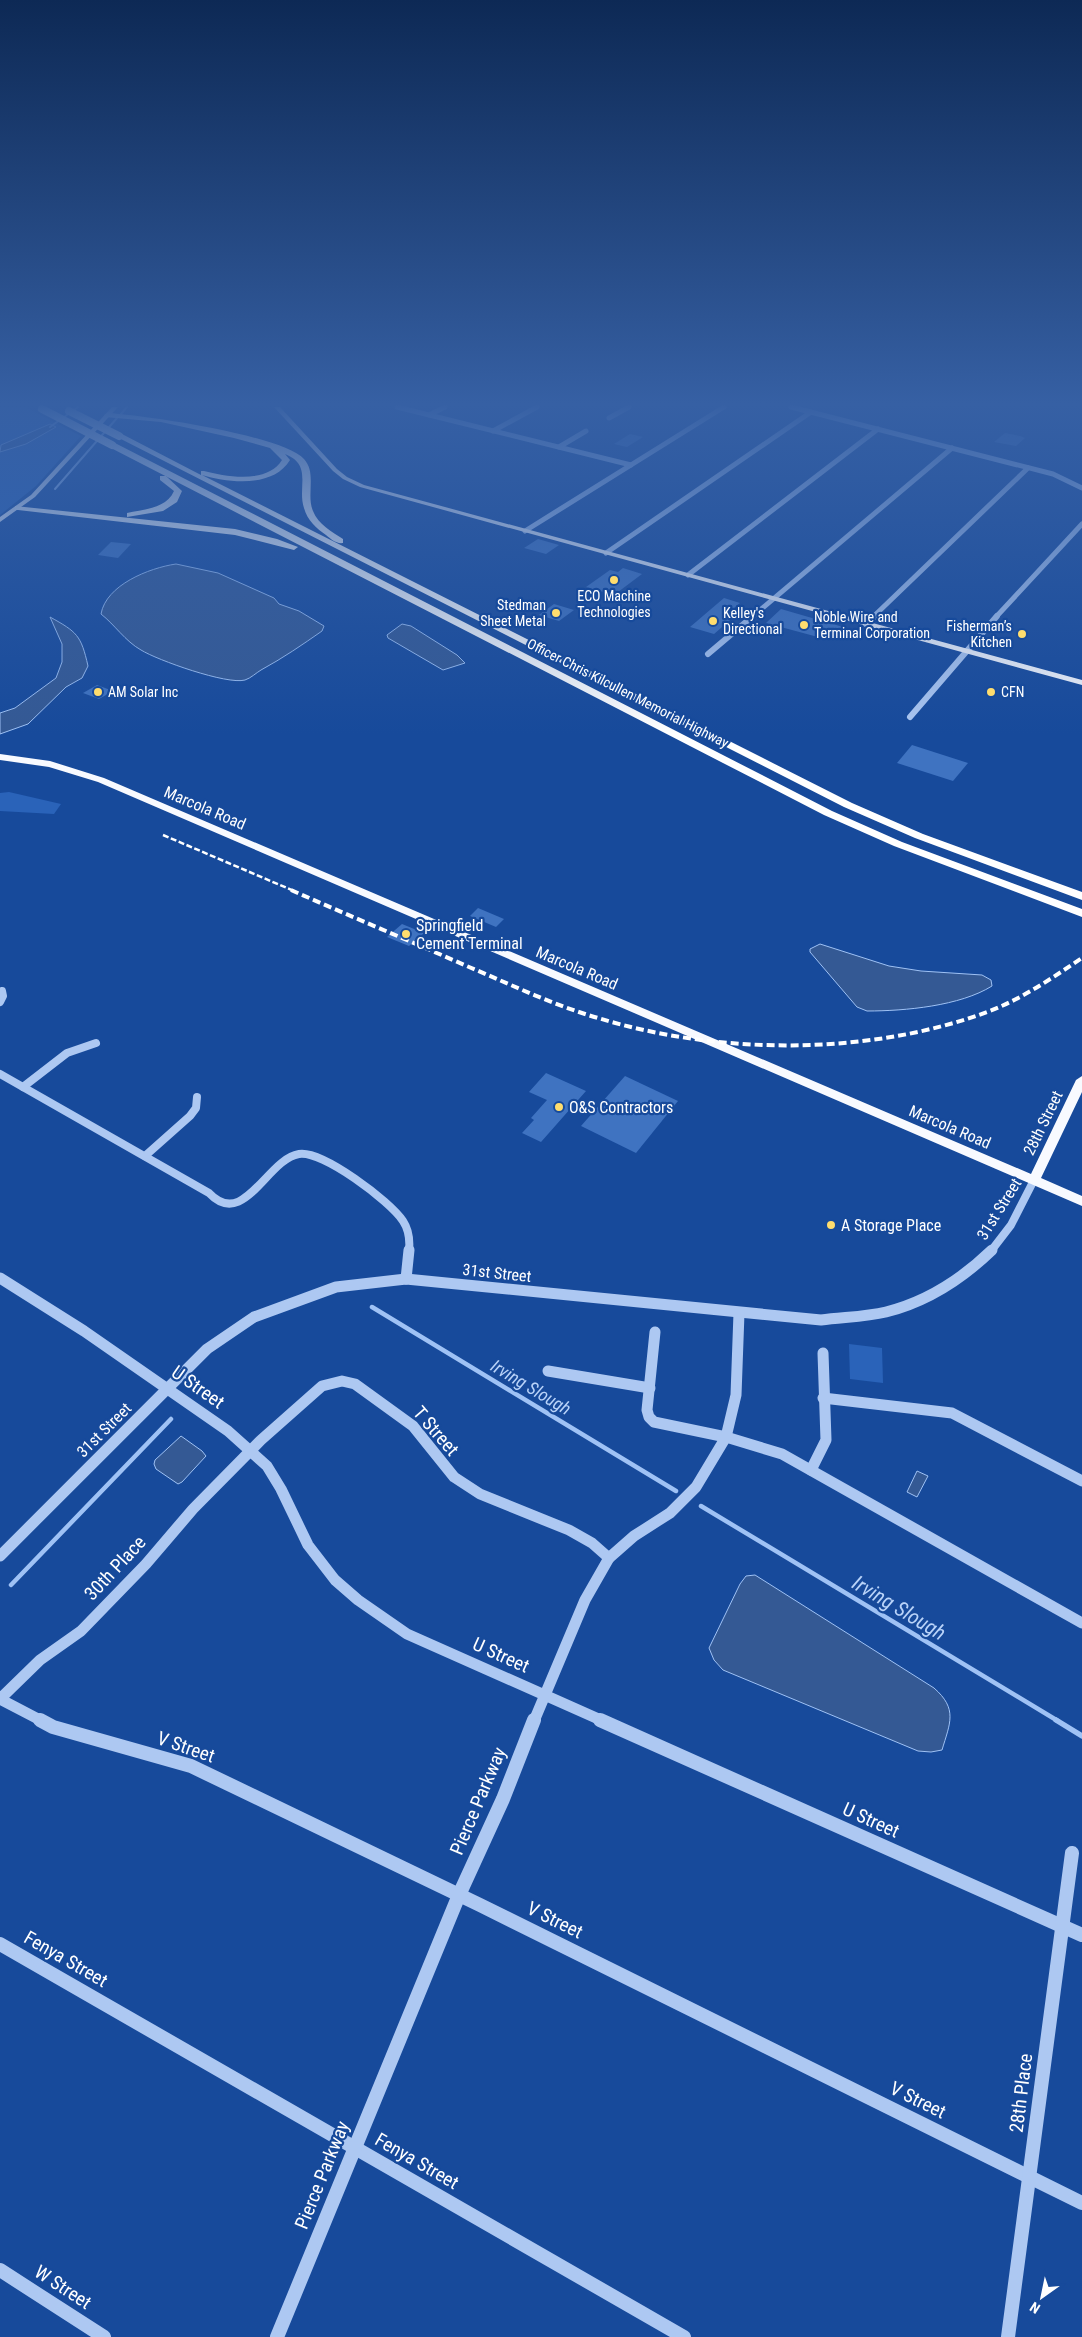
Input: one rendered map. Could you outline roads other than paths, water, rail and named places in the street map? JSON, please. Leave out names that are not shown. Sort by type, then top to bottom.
[{"type":"highway","points":[[100,516],[256,536],[290,546],[418,602]]},
{"type":"highway","name":"Officer Chris Kilcullen Memorial Highway","points":[[250,516],[828,812],[898,844],[1077,911]]},
{"type":"highway","name":"Officer Chris Kilcullen Memorial Highway","points":[[276,516],[848,805],[919,836],[1082,896]]},
{"type":"highway","points":[[314,516],[319,524],[332,536],[415,587]]},
{"type":"main road","points":[[471,516],[1082,683]]},
{"type":"main road","name":"Marcola Road","points":[[0,757],[50,764],[101,780],[1082,1201]]},
{"type":"main road","name":"28th Street","points":[[1034,1180],[1082,1080]]},
{"type":"street","points":[[525,531],[549,516]]},
{"type":"street","points":[[606,553],[660,516]]},
{"type":"street","points":[[688,575],[765,516]]},
{"type":"street","points":[[708,654],[871,516]]},
{"type":"street","points":[[866,624],[978,516]]},
{"type":"street","points":[[910,717],[1082,524]]},
{"type":"street","points":[[0,1002],[2,991]]},
{"type":"street","points":[[23,1087],[67,1053],[96,1043]]},
{"type":"street","points":[[0,1074],[209,1193],[220,1203],[228,1204],[245,1198],[288,1158],[300,1152],[308,1153],[375,1191],[399,1214],[409,1236],[406,1279]]},
{"type":"street","points":[[145,1156],[190,1116],[198,1102],[197,1097]]},
{"type":"street","name":"31st Street","points":[[0,1556],[207,1349],[254,1317],[336,1288],[406,1279],[820,1320],[887,1312],[934,1293],[967,1272],[994,1248],[1016,1216],[1034,1180]]},
{"type":"street","name":"U Street","points":[[0,1278],[216,1421],[267,1466],[281,1489],[308,1545],[334,1580],[407,1634],[1082,1935]]},
{"type":"street","name":"Pierce Parkway","points":[[277,2337],[458,1895],[503,1799],[544,1695],[585,1600],[609,1558],[634,1536],[670,1513],[689,1495],[703,1477],[726,1437],[736,1395],[739,1313]]},
{"type":"street","points":[[655,1332],[647,1410],[648,1416],[653,1421],[659,1424],[726,1437],[782,1454],[1081,1621]]},
{"type":"street","points":[[811,1470],[826,1440],[823,1353]]},
{"type":"street","points":[[548,1372],[650,1388]]},
{"type":"street","name":"T Street","points":[[250,1452],[322,1386],[342,1381],[355,1384],[413,1426],[454,1477],[480,1494],[569,1530],[592,1543],[609,1558]]},
{"type":"street","points":[[824,1398],[952,1413],[1082,1481]]},
{"type":"street","name":"30th Place","points":[[0,1699],[40,1660],[81,1631],[146,1564],[193,1509],[250,1452]]},
{"type":"street","name":"V Street","points":[[0,1699],[54,1727],[191,1766],[458,1895],[1082,2203]]},
{"type":"street","name":"28th Place","points":[[1008,2337],[1072,1853]]},
{"type":"street","name":"Fenya Street","points":[[0,1944],[684,2337]]},
{"type":"street","name":"W Street","points":[[0,2270],[104,2337]]},
{"type":"waterway","name":"Irving Slough","points":[[372,1307],[676,1491]]},
{"type":"waterway","points":[[11,1585],[171,1419]]},
{"type":"waterway","name":"Irving Slough","points":[[701,1506],[1058,1721]]},
{"type":"waterway","name":"Irving Slough","points":[[1056,1720],[1082,1736]]},
{"type":"railway","points":[[163,835],[294,891]]},
{"type":"railway","points":[[291,890],[581,1013],[645,1030],[693,1039],[743,1044],[844,1043],[893,1037],[941,1026],[1000,1007],[1036,988],[1082,958]]},
{"type":"place","name":"ECO Machine Technologies","points":[[614,580]]},
{"type":"place","name":"Stedman Sheet Metal","points":[[556,613]]},
{"type":"place","name":"Kelley's Directional","points":[[713,621]]},
{"type":"place","name":"Noble Wire and Terminal Corporation","points":[[804,625]]},
{"type":"place","name":"Fisherman’s Kitchen","points":[[1022,634]]},
{"type":"place","name":"AM Solar Inc","points":[[98,692]]},
{"type":"place","name":"CFN","points":[[991,692]]},
{"type":"place","name":"Springfield Cement Terminal","points":[[406,934]]},
{"type":"place","name":"O&S Contractors","points":[[559,1107]]},
{"type":"place","name":"A Storage Place","points":[[831,1225]]}]
